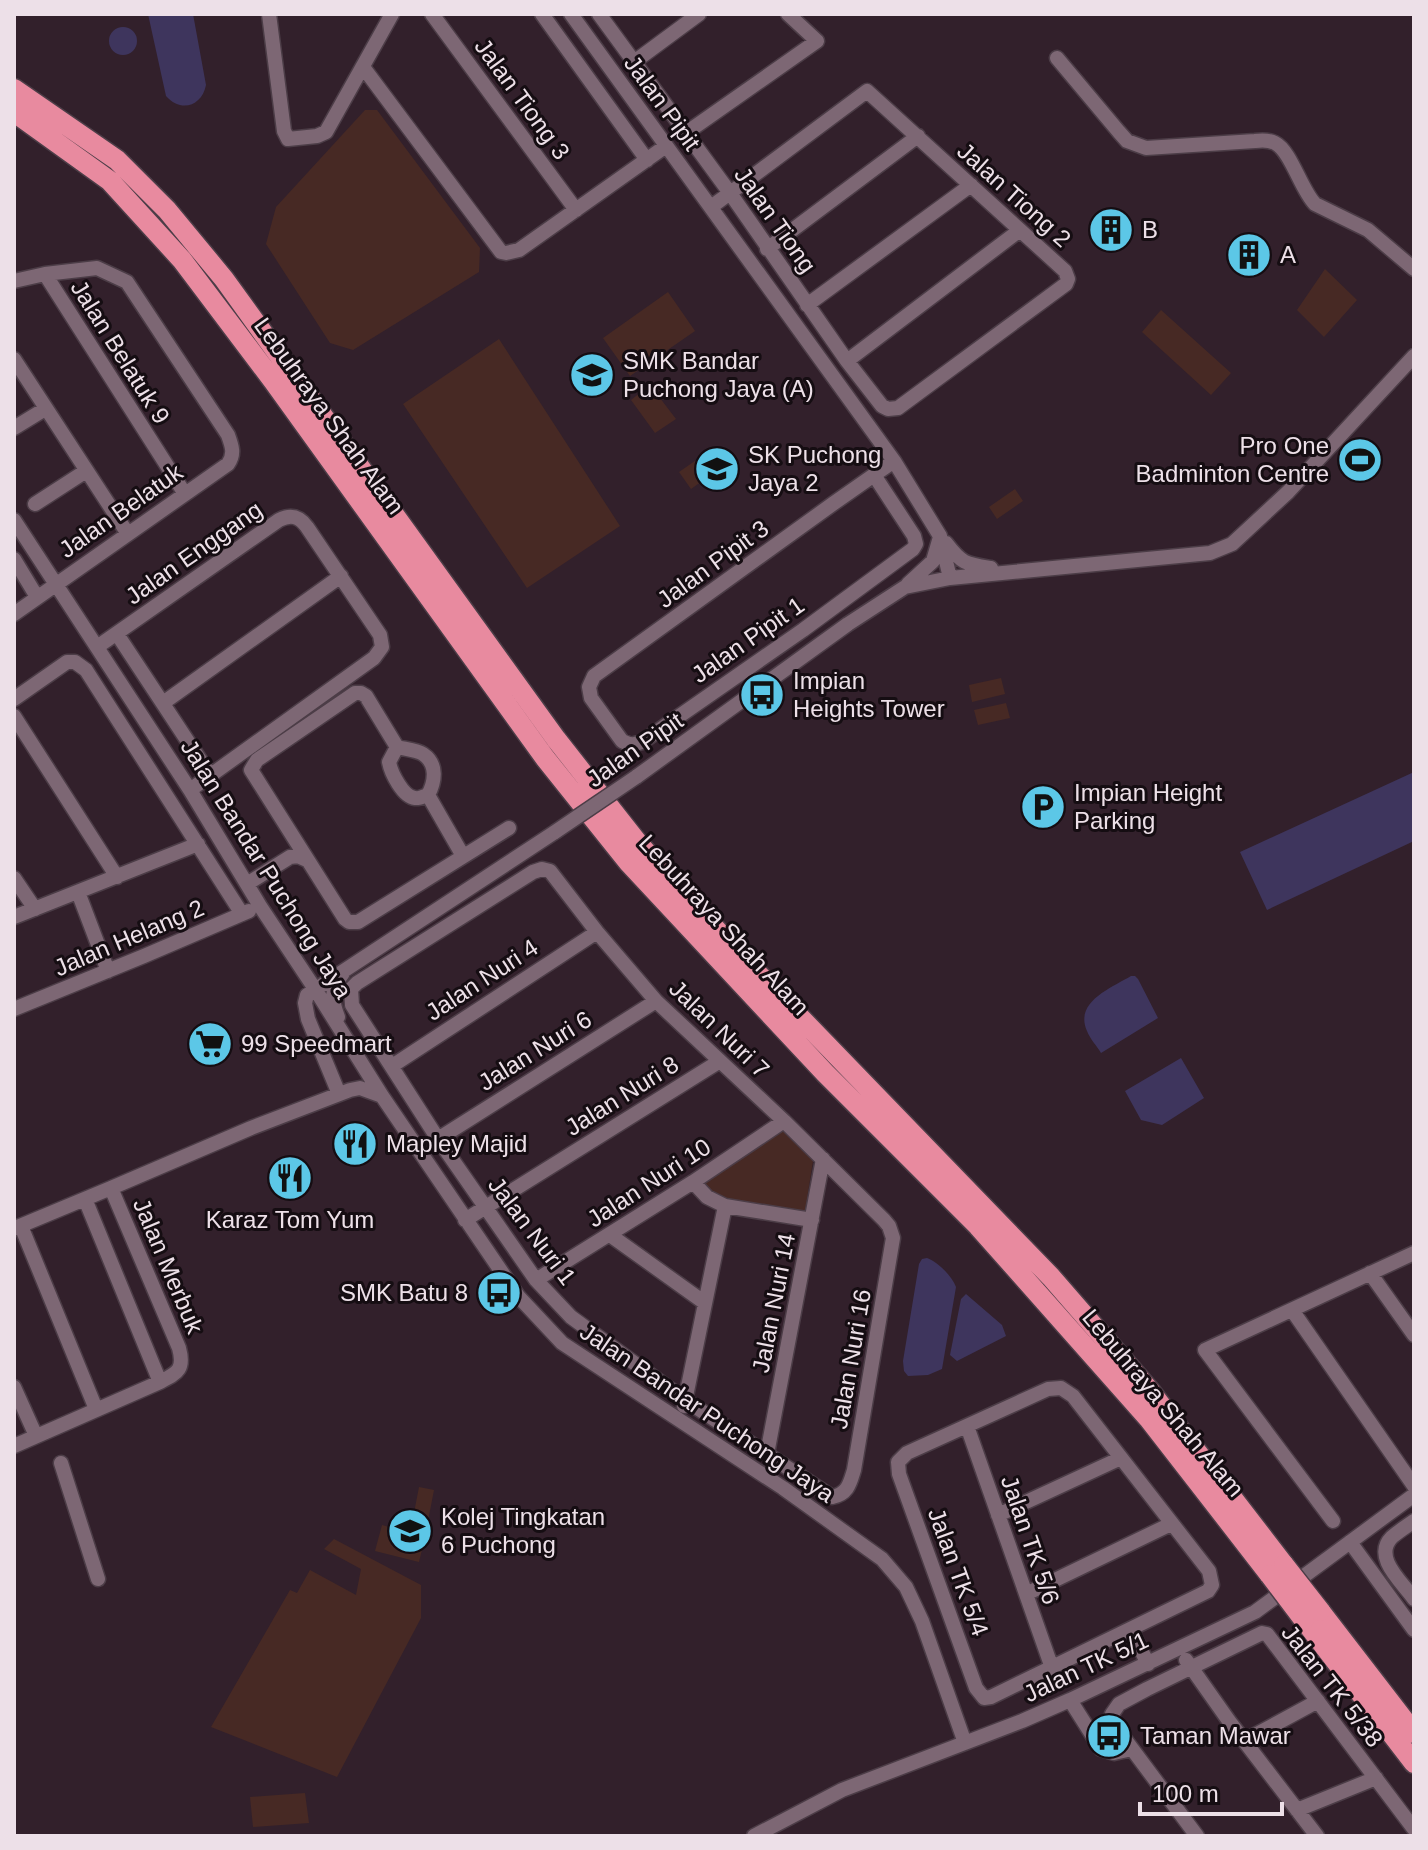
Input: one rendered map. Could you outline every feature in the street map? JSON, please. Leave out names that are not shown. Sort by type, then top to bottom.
[{"type":"highway","name":"Lebuhraya Shah Alam","points":[[14,89],[117,160],[167,210],[224,279],[556,739],[637,842],[730,945],[1051,1277],[1150,1391],[1277,1570]]},
{"type":"highway","name":"Lebuhraya Shah Alam","points":[[14,112],[110,181],[182,260],[274,382],[545,758],[629,863],[825,1073],[978,1226],[1149,1419],[1414,1733]]},
{"type":"highway","name":"Lebuhraya Shah Alam","points":[[1312,1615],[1414,1763]]},
{"type":"street","points":[[269,14],[284,131],[288,139],[326,132],[392,14]]},
{"type":"street","name":"Jalan Tiong 3","points":[[432,14],[576,210]]},
{"type":"street","points":[[542,14],[647,160]]},
{"type":"street","name":"Jalan Pipit","points":[[571,14],[894,461],[940,536],[950,578]]},
{"type":"street","name":"Jalan Tiong","points":[[599,14],[730,193],[847,361],[885,408]]},
{"type":"street","points":[[634,62],[699,14]]},
{"type":"street","points":[[686,133],[817,41],[788,14]]},
{"type":"street","points":[[1057,58],[1127,141],[1135,145],[1159,149],[1255,141],[1278,144],[1315,204],[1376,235],[1414,269]]},
{"type":"street","points":[[363,67],[501,252],[519,250],[666,146]]},
{"type":"street","name":"Jalan Tiong 2","points":[[730,193],[867,91],[1065,271],[1066,284],[898,408],[885,408]]},
{"type":"street","points":[[767,249],[918,136]]},
{"type":"street","points":[[807,305],[971,185]]},
{"type":"street","points":[[711,207],[730,193]]},
{"type":"street","points":[[847,361],[1020,230]]},
{"type":"street","name":"Jalan Belatuk","points":[[14,614],[228,464],[233,450],[228,435],[127,282],[97,268],[45,274]]},
{"type":"street","points":[[14,281],[45,274]]},
{"type":"street","name":"Jalan Belatuk 9","points":[[45,274],[185,494]]},
{"type":"street","name":"Jalan Pipit","points":[[315,989],[636,777],[848,624],[905,587],[950,578],[1210,553],[1232,544],[1312,467],[1414,356]]},
{"type":"street","points":[[14,359],[128,534]]},
{"type":"street","points":[[870,428],[885,408]]},
{"type":"street","points":[[14,428],[45,409]]},
{"type":"street","name":"Jalan Pipit 3","points":[[603,716],[591,698],[589,687],[594,676],[894,461]]},
{"type":"street","points":[[35,504],[86,471]]},
{"type":"street","name":"Jalan Pipit 1","points":[[603,716],[622,741],[631,745],[642,742],[913,549],[916,540],[874,475]]},
{"type":"street","name":"Jalan Enggang","points":[[97,647],[284,517],[291,516],[303,521],[380,635],[383,641],[379,653],[210,775]]},
{"type":"street","name":"Jalan Bandar Puchong Jaya","points":[[14,520],[190,790],[382,1096],[518,1296],[562,1343],[783,1488],[882,1559],[906,1587],[922,1621],[965,1743]]},
{"type":"street","points":[[940,536],[960,560],[1013,572]]},
{"type":"street","points":[[905,587],[933,561],[940,536]]},
{"type":"street","points":[[14,559],[37,597]]},
{"type":"street","points":[[163,703],[341,576]]},
{"type":"street","points":[[117,634],[210,775],[190,790]]},
{"type":"street","points":[[14,699],[67,662],[75,662],[86,670],[242,914]]},
{"type":"street","points":[[397,747],[389,762],[394,778],[408,796],[428,795],[434,784],[432,764],[422,753],[397,747],[366,696],[355,693],[257,760],[251,770],[349,922],[358,922],[509,828]]},
{"type":"street","points":[[14,716],[117,877]]},
{"type":"street","points":[[428,795],[463,856]]},
{"type":"street","points":[[290,857],[292,838]]},
{"type":"street","points":[[14,917],[198,844]]},
{"type":"street","points":[[247,884],[290,857],[307,860]]},
{"type":"street","name":"Jalan Nuri 7","points":[[357,983],[533,872],[542,869],[550,871],[656,1001],[884,1220]]},
{"type":"street","points":[[14,878],[35,909]]},
{"type":"street","points":[[78,892],[108,971]]},
{"type":"street","points":[[264,911],[311,967],[330,972],[347,968]]},
{"type":"street","name":"Jalan Helang 2","points":[[14,1009],[242,914],[264,911]]},
{"type":"street","name":"Jalan Nuri 4","points":[[392,1066],[597,932]]},
{"type":"street","points":[[345,1036],[333,992],[335,983],[347,968]]},
{"type":"street","name":"Jalan Nuri 1","points":[[357,983],[351,989],[352,1005],[438,1139],[536,1280],[571,1317],[685,1400],[832,1497]]},
{"type":"street","points":[[315,989],[307,995],[305,1012],[339,1094]]},
{"type":"street","name":"Jalan Nuri 6","points":[[438,1139],[656,1001]]},
{"type":"street","name":"Jalan Nuri 8","points":[[465,1220],[720,1061]]},
{"type":"street","name":"Jalan Merbuk","points":[[18,1227],[339,1094],[360,1088],[382,1096]]},
{"type":"street","name":"Jalan Nuri 10","points":[[536,1280],[784,1121]]},
{"type":"street","name":"Jalan Nuri 14","points":[[767,1454],[823,1159]]},
{"type":"street","points":[[693,1182],[707,1197],[725,1206],[812,1220]]},
{"type":"street","name":"Jalan Merbuk","points":[[111,1188],[181,1355],[178,1372],[160,1382]]},
{"type":"street","points":[[14,1446],[160,1382],[85,1199]]},
{"type":"street","points":[[681,1421],[725,1206]]},
{"type":"street","name":"Jalan Nuri 16","points":[[832,1497],[848,1488],[856,1458],[893,1238],[884,1220]]},
{"type":"street","points":[[18,1227],[96,1409]]},
{"type":"street","points":[[610,1235],[705,1303]]},
{"type":"street","points":[[1333,1521],[1205,1350],[1414,1253]]},
{"type":"street","points":[[1370,1273],[1414,1335]]},
{"type":"street","points":[[1292,1310],[1414,1486]]},
{"type":"street","points":[[14,1387],[36,1436]]},
{"type":"street","points":[[967,1426],[1048,1389],[1061,1388],[1073,1396],[1209,1571],[1212,1585],[1208,1591],[1052,1668]]},
{"type":"street","name":"Jalan TK 5/6","points":[[967,1426],[1052,1668]]},
{"type":"street","name":"Jalan TK 5/4","points":[[967,1426],[907,1453],[898,1462],[899,1474],[980,1695],[991,1697],[1052,1668]]},
{"type":"street","points":[[998,1515],[1121,1458]]},
{"type":"street","points":[[61,1463],[98,1579]]},
{"type":"street","name":"Jalan TK 5/1","points":[[754,1836],[784,1829],[842,1790],[1070,1700],[1255,1612],[1414,1495]]},
{"type":"street","points":[[1414,1521],[1394,1535],[1384,1553],[1386,1562],[1414,1599]]},
{"type":"street","points":[[1026,1594],[1171,1524]]},
{"type":"street","points":[[1350,1542],[1413,1628]]},
{"type":"street","points":[[1131,1630],[1148,1664]]},
{"type":"street","name":"Jalan TK 5/38","points":[[1191,1667],[1258,1634],[1267,1634],[1414,1829]]},
{"type":"street","points":[[1179,1649],[1317,1836]]},
{"type":"street","points":[[1191,1667],[1119,1704],[1112,1714],[1115,1726],[1197,1836]]},
{"type":"street","points":[[1070,1700],[1101,1749],[1114,1753],[1132,1749]]},
{"type":"street","points":[[1244,1741],[1318,1701]]},
{"type":"street","points":[[1297,1810],[1376,1778]]},
{"type":"shaded area","points":[[148,14],[193,14],[206,85],[196,102],[184,106],[166,96]]},
{"type":"shaded area","points":[[123,27],[133,31],[137,41],[133,51],[123,55],[113,51],[109,41],[113,31]]},
{"type":"shaded area","points":[[365,110],[377,110],[480,248],[479,272],[353,350],[330,343],[266,244],[276,207]]},
{"type":"shaded area","points":[[1325,269],[1357,300],[1324,337],[1297,310]]},
{"type":"shaded area","points":[[668,292],[695,331],[630,376],[603,338]]},
{"type":"shaded area","points":[[1161,310],[1231,373],[1211,395],[1142,332]]},
{"type":"shaded area","points":[[499,339],[620,526],[527,588],[403,404]]},
{"type":"shaded area","points":[[650,385],[676,419],[655,433],[631,400]]},
{"type":"shaded area","points":[[715,447],[726,464],[691,489],[679,472]]},
{"type":"shaded area","points":[[1015,489],[1023,501],[997,519],[989,507]]},
{"type":"shaded area","points":[[1001,678],[1005,694],[972,702],[969,685]]},
{"type":"shaded area","points":[[1006,703],[1010,718],[978,725],[974,710]]},
{"type":"shaded area","points":[[1414,772],[1414,841],[1267,910],[1240,852]]},
{"type":"shaded area","points":[[1131,976],[1138,979],[1158,1018],[1101,1053],[1087,1031],[1084,1021],[1086,1012],[1097,997]]},
{"type":"shaded area","points":[[1181,1058],[1204,1098],[1162,1125],[1141,1120],[1125,1091]]},
{"type":"shaded area","points":[[784,1129],[813,1161],[805,1211],[723,1201],[701,1182]]},
{"type":"shaded area","points":[[927,1258],[944,1270],[956,1287],[942,1369],[928,1375],[908,1376],[903,1361],[919,1264]]},
{"type":"shaded area","points":[[966,1294],[1002,1325],[1006,1336],[957,1361],[950,1355],[961,1299]]},
{"type":"shaded area","points":[[419,1487],[434,1490],[428,1521],[413,1518]]},
{"type":"shaded area","points":[[382,1525],[425,1537],[419,1562],[375,1551]]},
{"type":"shaded area","points":[[334,1539],[421,1585],[421,1618],[337,1777],[211,1727],[290,1590],[297,1593],[310,1570],[356,1595],[361,1569],[324,1549]]},
{"type":"shaded area","points":[[305,1793],[309,1823],[253,1827],[250,1797]]},
{"type":"place","name":"B","points":[[1111,230]]},
{"type":"place","name":"A","points":[[1249,255]]},
{"type":"place","name":"SMK Bandar Puchong Jaya (A)","points":[[592,375]]},
{"type":"place","name":"Pro One Badminton Centre","points":[[1360,460]]},
{"type":"place","name":"SK Puchong Jaya 2","points":[[717,469]]},
{"type":"place","name":"Impian Heights Tower","points":[[762,695]]},
{"type":"place","name":"Impian Height Parking","points":[[1043,807]]},
{"type":"place","name":"99 Speedmart","points":[[210,1044]]},
{"type":"place","name":"Mapley Majid","points":[[355,1144]]},
{"type":"place","name":"Karaz Tom Yum","points":[[290,1178]]},
{"type":"place","name":"SMK Batu 8","points":[[499,1293]]},
{"type":"place","name":"Kolej Tingkatan 6 Puchong","points":[[410,1531]]},
{"type":"place","name":"Taman Mawar","points":[[1109,1736]]}]
